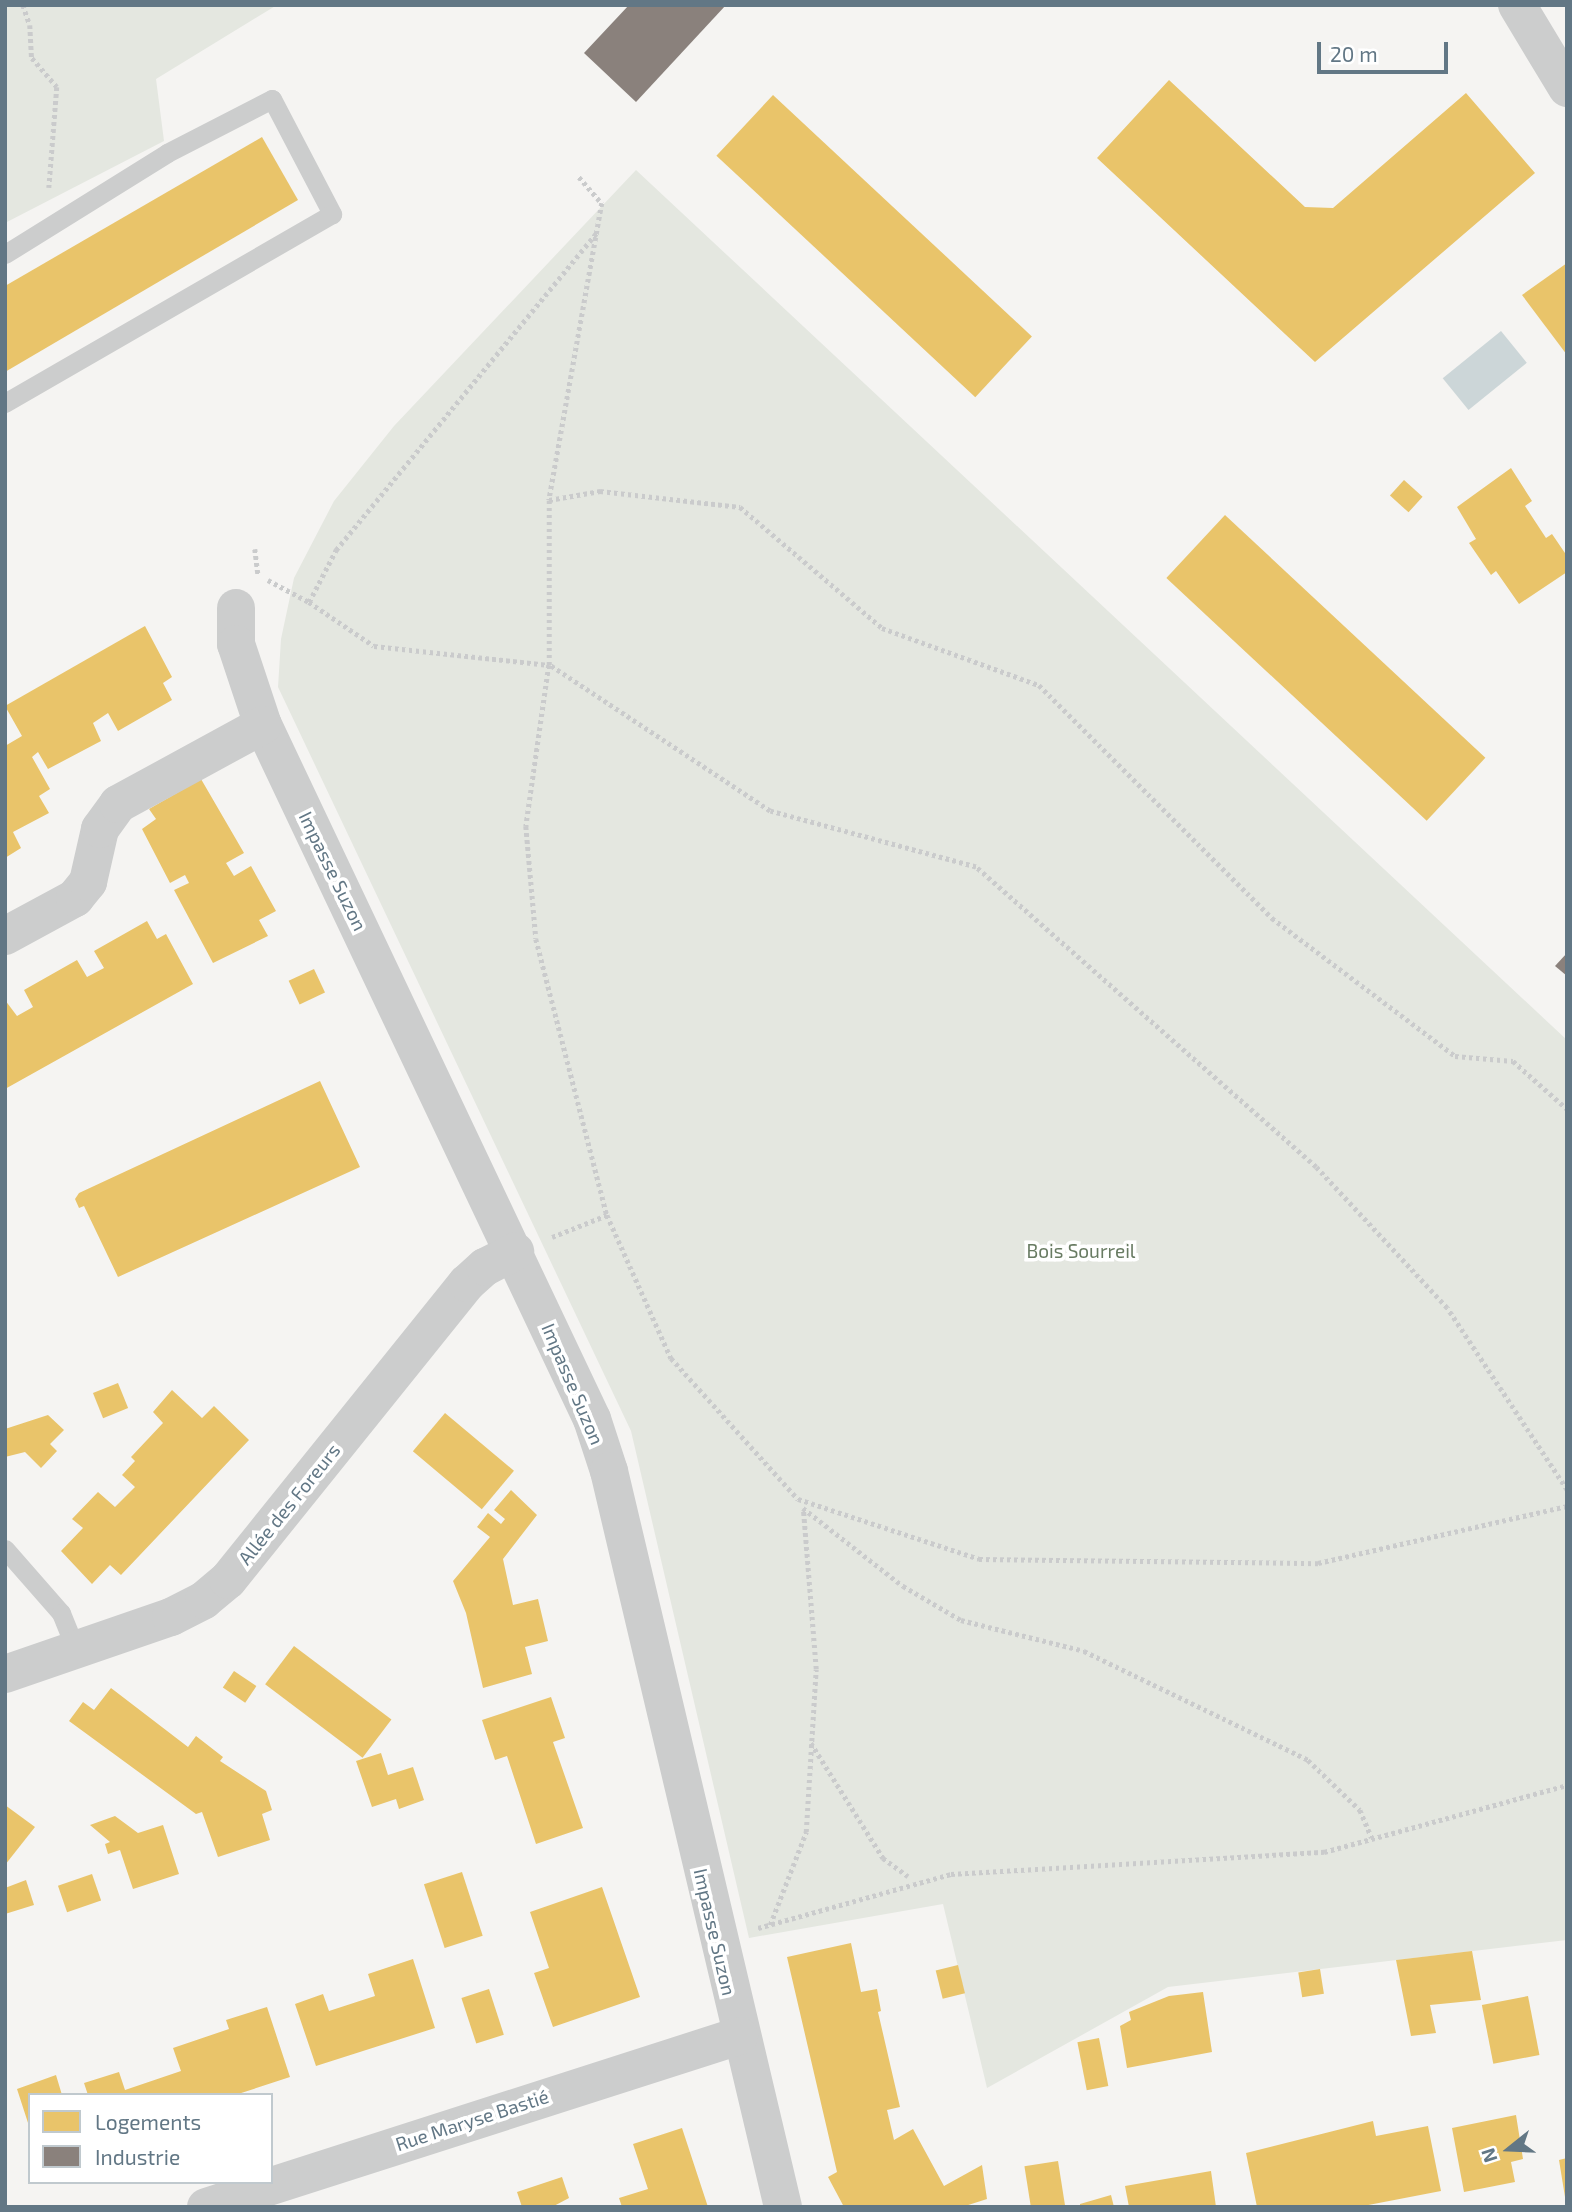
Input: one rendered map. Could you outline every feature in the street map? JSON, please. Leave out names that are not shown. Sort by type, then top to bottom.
[{"type":"street","points":[[1517,5],[1567,88]]},
{"type":"street","name":"Impasse Suzon","points":[[236,608],[236,644],[263,725],[592,1419],[609,1471],[739,2036],[783,2207]]},
{"type":"street","points":[[5,936],[75,898],[88,883],[100,830],[118,804],[263,725]]},
{"type":"street","name":"Allée des Foreurs","points":[[5,1674],[171,1617],[204,1600],[228,1580],[467,1283],[485,1266],[515,1252]]},
{"type":"street","name":"Rue Maryse Bastié","points":[[206,2207],[739,2036]]},
{"type":"lane","points":[[5,254],[167,153],[272,99],[332,214],[5,403]]},
{"type":"lane","points":[[5,1549],[61,1613],[76,1650]]},
{"type":"path","points":[[23,5],[30,25],[33,58],[57,87],[45,230]]},
{"type":"path","points":[[579,177],[602,203],[549,500],[550,665],[526,826],[536,939],[607,1215],[671,1358],[798,1499],[979,1559],[1318,1563],[1567,1506]]},
{"type":"path","points":[[309,602],[336,550],[597,232]]},
{"type":"path","points":[[549,500],[600,491],[740,507],[882,628],[1039,685],[1272,918],[1455,1056],[1513,1062],[1567,1109]]},
{"type":"path","points":[[255,549],[257,576],[292,589],[374,646],[550,665],[770,811],[976,867],[1316,1167],[1447,1308],[1567,1490]]},
{"type":"path","points":[[515,1252],[607,1215]]},
{"type":"path","points":[[770,1925],[806,1832],[816,1669],[803,1508],[903,1586],[961,1620],[1084,1651],[1308,1760],[1360,1810],[1373,1839]]},
{"type":"path","points":[[810,1741],[883,1858],[908,1876]]},
{"type":"path","points":[[717,1938],[951,1874],[1324,1852],[1567,1785]]},
{"type":"green space","points":[[5,5],[277,5],[156,79],[164,141],[5,223]]},
{"type":"green space","name":"Bois Sourreil","points":[[636,170],[1567,1040],[1567,1940],[1168,1987],[987,2088],[943,1904],[749,1938],[631,1431],[278,687],[281,639],[294,578],[334,501],[394,426]]},
{"type":"shaded area","points":[[1501,331],[1527,363],[1469,410],[1443,378]]},
{"type":"building: Logements","points":[[1169,80],[1305,207],[1333,208],[1466,93],[1535,173],[1315,362],[1097,158]]},
{"type":"building: Logements","points":[[773,95],[1032,336],[975,397],[716,156]]},
{"type":"building: Logements","points":[[262,137],[298,200],[5,372],[5,286]]},
{"type":"building: Logements","points":[[1567,263],[1567,355],[1522,295]]},
{"type":"building: Logements","points":[[1511,468],[1532,501],[1525,506],[1546,538],[1552,534],[1567,556],[1567,572],[1519,604],[1496,571],[1491,575],[1469,543],[1476,539],[1457,507]]},
{"type":"building: Logements","points":[[1404,480],[1423,497],[1409,512],[1390,496]]},
{"type":"building: Logements","points":[[1225,515],[1485,758],[1427,821],[1166,578]]},
{"type":"building: Logements","points":[[145,626],[172,677],[163,683],[172,700],[118,731],[108,713],[93,723],[101,741],[48,769],[38,752],[32,757],[50,789],[39,796],[49,813],[13,832],[21,848],[5,858],[5,746],[22,736],[5,706]]},
{"type":"building: Logements","points":[[201,779],[244,853],[226,863],[234,876],[251,866],[276,911],[259,920],[268,936],[213,963],[174,890],[189,883],[185,875],[170,883],[142,829],[156,819],[149,809]]},
{"type":"building: Logements","points":[[147,921],[157,939],[166,934],[193,984],[5,1089],[5,1000],[17,1016],[33,1007],[24,990],[77,960],[87,977],[104,968],[94,951]]},
{"type":"building: Logements","points":[[314,969],[325,993],[300,1004],[289,981]]},
{"type":"building: Logements","points":[[320,1081],[360,1167],[118,1277],[84,1206],[79,1208],[75,1199],[79,1193]]},
{"type":"building: Logements","points":[[118,1383],[128,1408],[103,1418],[93,1393]]},
{"type":"building: Logements","points":[[172,1390],[202,1418],[214,1406],[249,1440],[121,1575],[110,1565],[92,1584],[61,1551],[83,1528],[72,1519],[98,1492],[115,1507],[135,1487],[122,1475],[135,1461],[131,1457],[163,1423],[153,1412]]},
{"type":"building: Logements","points":[[445,1413],[514,1471],[482,1509],[413,1451]]},
{"type":"building: Logements","points":[[48,1415],[64,1430],[50,1444],[57,1451],[41,1468],[25,1452],[5,1457],[5,1429]]},
{"type":"building: Logements","points":[[511,1490],[537,1515],[503,1559],[513,1605],[538,1599],[548,1641],[525,1647],[532,1674],[483,1688],[466,1613],[453,1581],[490,1537],[477,1527],[488,1513],[501,1524],[505,1519],[494,1510]]},
{"type":"building: Logements","points":[[294,1646],[391,1719],[363,1758],[265,1684]]},
{"type":"building: Logements","points":[[234,1671],[256,1686],[245,1703],[223,1688]]},
{"type":"building: Logements","points":[[111,1688],[188,1747],[196,1736],[223,1757],[220,1761],[266,1791],[272,1810],[262,1814],[270,1840],[218,1857],[202,1812],[196,1814],[69,1721],[83,1702],[94,1710]]},
{"type":"building: Logements","points":[[551,1697],[565,1738],[553,1742],[583,1828],[536,1844],[507,1756],[495,1760],[482,1720]]},
{"type":"building: Logements","points":[[381,1753],[388,1775],[413,1767],[424,1800],[399,1809],[396,1799],[372,1807],[356,1761]]},
{"type":"building: Logements","points":[[5,1805],[35,1827],[5,1865]]},
{"type":"building: Logements","points":[[115,1816],[138,1833],[163,1825],[179,1874],[133,1889],[120,1850],[108,1854],[105,1844],[110,1842],[90,1825]]},
{"type":"building: Logements","points":[[462,1872],[483,1936],[445,1948],[424,1884]]},
{"type":"building: Logements","points":[[92,1874],[101,1900],[67,1912],[58,1886]]},
{"type":"building: Logements","points":[[26,1880],[34,1905],[5,1914],[5,1888]]},
{"type":"building: Logements","points":[[602,1887],[640,1997],[553,2027],[534,1973],[549,1968],[530,1912]]},
{"type":"building: Logements","points":[[851,1943],[861,1992],[877,1989],[881,2011],[878,2012],[900,2107],[887,2110],[894,2140],[913,2129],[944,2186],[982,2165],[987,2199],[962,2207],[844,2207],[828,2177],[837,2172],[787,1957]]},
{"type":"building: Logements","points":[[1472,1951],[1481,2000],[1430,2005],[1436,2033],[1411,2036],[1396,1960]]},
{"type":"building: Logements","points":[[413,1959],[435,2028],[316,2066],[295,2004],[323,1994],[329,2011],[375,1996],[368,1974]]},
{"type":"building: Logements","points":[[958,1965],[965,1993],[943,1999],[936,1971]]},
{"type":"building: Logements","points":[[1320,1969],[1324,1994],[1302,1997],[1298,1972]]},
{"type":"building: Logements","points":[[489,1989],[504,2035],[476,2044],[461,1998]]},
{"type":"building: Logements","points":[[1203,1992],[1212,2052],[1127,2068],[1120,2026],[1131,2020],[1129,2012],[1169,1996]]},
{"type":"building: Logements","points":[[1528,1996],[1539,2055],[1493,2064],[1482,2005]]},
{"type":"building: Logements","points":[[267,2007],[290,2077],[241,2093],[87,2093],[84,2083],[119,2072],[125,2090],[181,2071],[173,2048],[229,2029],[226,2020]]},
{"type":"building: Logements","points":[[1099,2038],[1108,2086],[1087,2090],[1077,2042]]},
{"type":"building: Logements","points":[[56,2075],[61,2093],[28,2093],[28,2123],[17,2089]]},
{"type":"building: Logements","points":[[1516,2115],[1523,2159],[1511,2162],[1515,2182],[1464,2192],[1452,2128]]},
{"type":"building: Logements","points":[[1373,2121],[1376,2136],[1428,2126],[1441,2191],[1358,2207],[1257,2207],[1246,2153]]},
{"type":"building: Logements","points":[[682,2128],[708,2207],[622,2207],[619,2198],[648,2189],[633,2144]]},
{"type":"building: Logements","points":[[1567,2158],[1567,2197],[1565,2197],[1559,2160]]},
{"type":"building: Logements","points":[[1058,2161],[1065,2207],[1031,2207],[1024,2166]]},
{"type":"building: Logements","points":[[1211,2171],[1216,2207],[1129,2207],[1125,2186]]},
{"type":"building: Logements","points":[[562,2177],[569,2198],[552,2207],[522,2207],[517,2192]]},
{"type":"building: Logements","points":[[1111,2195],[1114,2207],[1080,2207],[1080,2204]]},
{"type":"building: Industrie","points":[[629,5],[726,5],[636,102],[584,53]]},
{"type":"building: Industrie","points":[[1567,953],[1567,976],[1555,966]]}]
